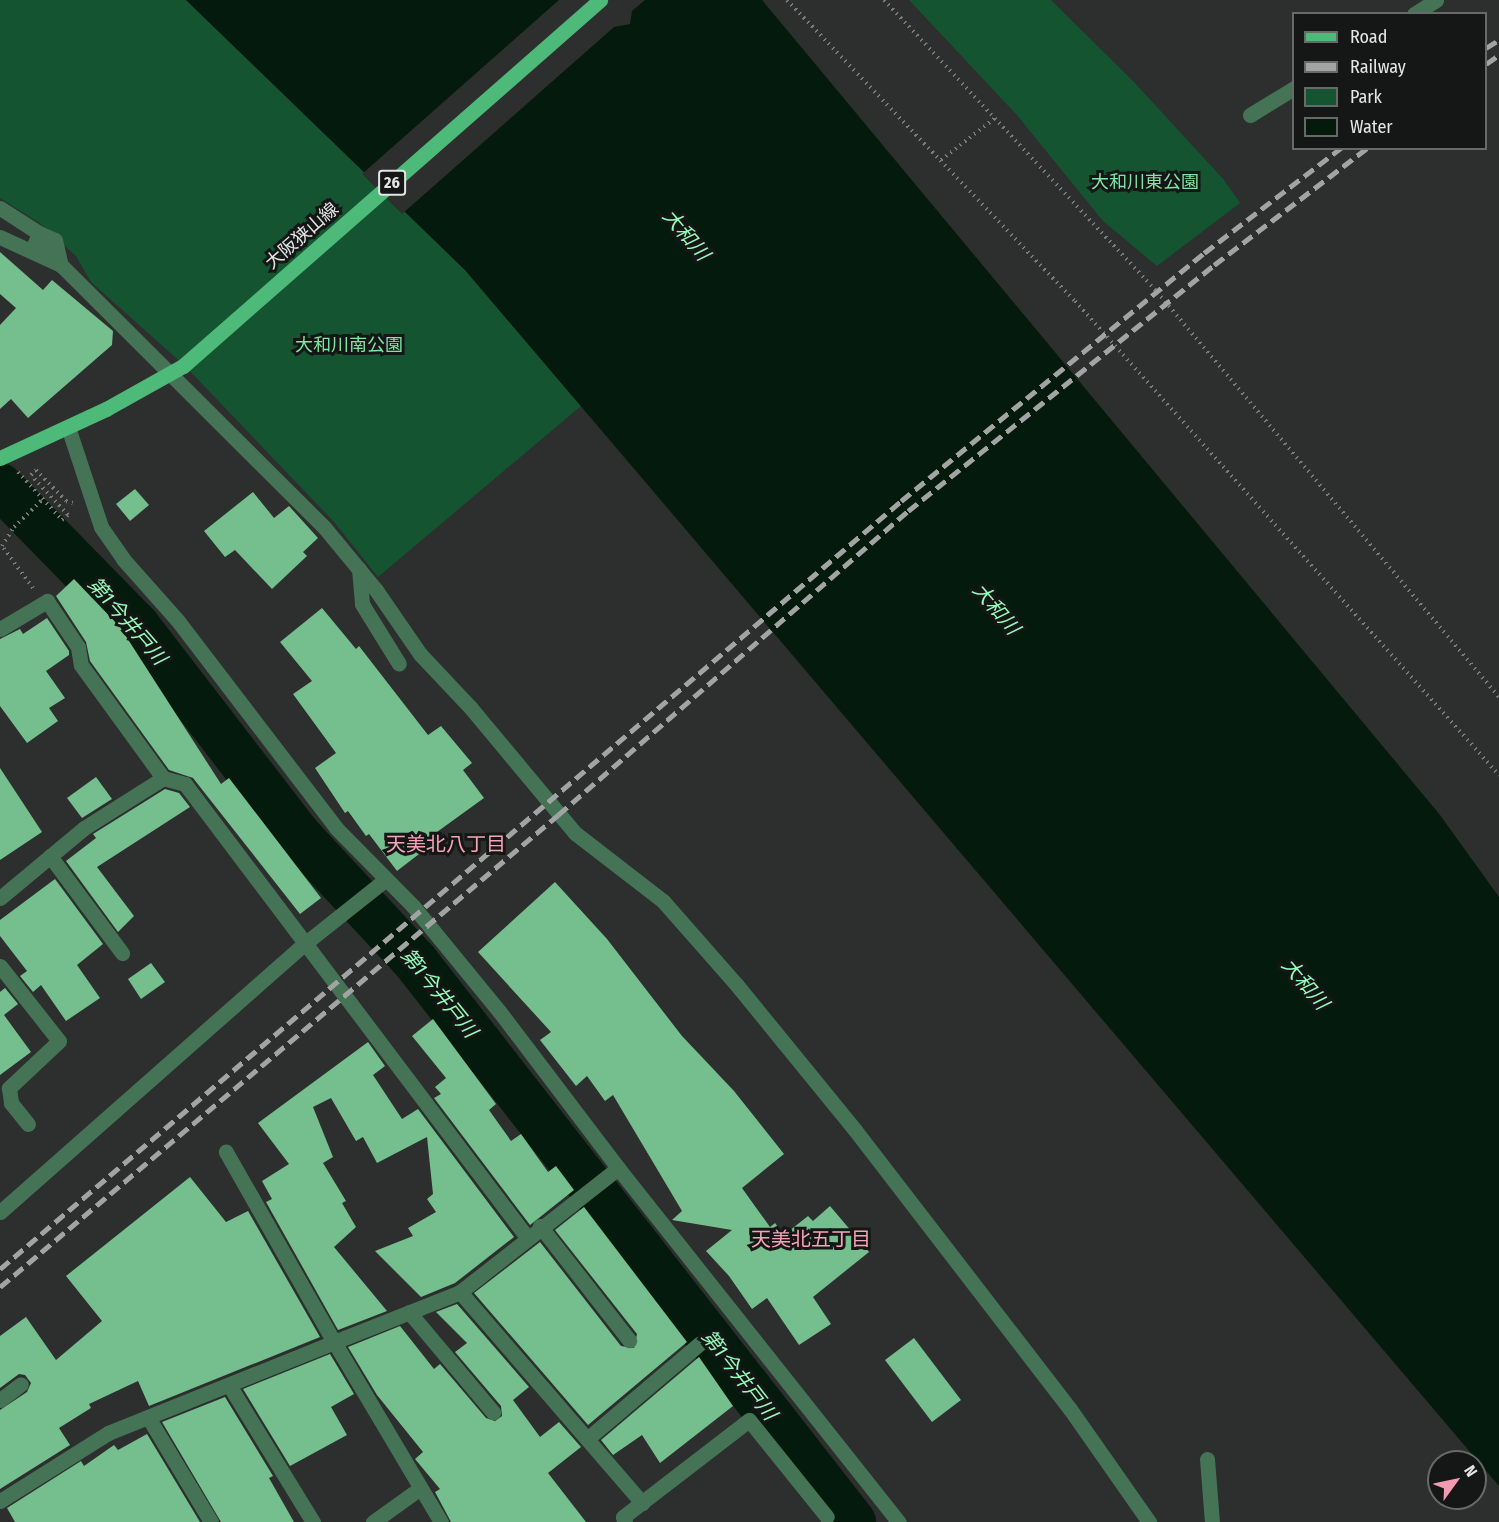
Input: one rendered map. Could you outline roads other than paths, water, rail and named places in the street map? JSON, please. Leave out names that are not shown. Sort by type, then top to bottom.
[{"type":"main road","name":"大阪狭山線","points":[[0,458],[68,427],[183,366],[600,0]]},
{"type":"street","points":[[1417,12],[1436,0]]},
{"type":"street","points":[[1250,115],[1292,89]]},
{"type":"street","points":[[0,208],[39,233],[35,243],[61,265],[324,527],[376,590],[420,654],[470,707],[569,827],[598,854],[663,901],[736,984],[855,1130],[1070,1408],[1149,1522]]},
{"type":"street","points":[[0,237],[61,265]]},
{"type":"street","points":[[68,427],[101,527],[123,559],[178,621],[336,828],[387,879],[499,1011],[618,1168],[900,1522]]},
{"type":"street","points":[[359,569],[362,604],[399,664]]},
{"type":"street","points":[[0,629],[47,601],[78,647],[81,665],[163,778],[185,784],[303,945],[526,1236]]},
{"type":"street","points":[[0,898],[84,828],[163,778]]},
{"type":"street","points":[[50,856],[122,953]]},
{"type":"street","points":[[0,1212],[303,945],[387,879]]},
{"type":"street","points":[[0,966],[59,1041],[9,1088],[12,1103],[28,1124]]},
{"type":"street","points":[[226,1152],[419,1489],[441,1522]]},
{"type":"street","points":[[0,1501],[108,1433],[460,1292],[526,1236],[618,1168]]},
{"type":"street","points":[[540,1226],[629,1340]]},
{"type":"street","points":[[460,1292],[642,1503]]},
{"type":"street","points":[[409,1312],[493,1412]]},
{"type":"street","points":[[587,1439],[700,1343]]},
{"type":"street","points":[[0,1400],[21,1384]]},
{"type":"street","points":[[229,1384],[313,1522]]},
{"type":"street","points":[[148,1417],[211,1522]]},
{"type":"street","points":[[625,1522],[623,1517],[749,1420],[827,1517]]},
{"type":"street","points":[[1207,1459],[1212,1522]]},
{"type":"street","points":[[373,1522],[419,1489]]},
{"type":"water","name":"大和川","points":[[186,0],[762,0],[1440,815],[1499,897],[1499,1486],[1487,1472],[1487,1450],[1468,1450],[465,270]]},
{"type":"waterway","name":"第1今井戸川","points":[[0,486],[137,626],[297,834],[415,961],[853,1522]]},
{"type":"railway","points":[[1487,47],[1499,40]]},
{"type":"railway","points":[[1487,63],[1499,55]]},
{"type":"railway","points":[[0,1269],[901,501],[1204,253],[1338,150]]},
{"type":"railway","points":[[0,1287],[558,815],[908,511],[1214,265],[1364,150]]},
{"type":"district","name":"天美北八丁目","points":[[446,844]]},
{"type":"district","name":"天美北五丁目","points":[[811,1239]]},
{"type":"park label","name":"大和川東公園","points":[[1145,182]]},
{"type":"park label","name":"大和川南公園","points":[[349,345]]}]
